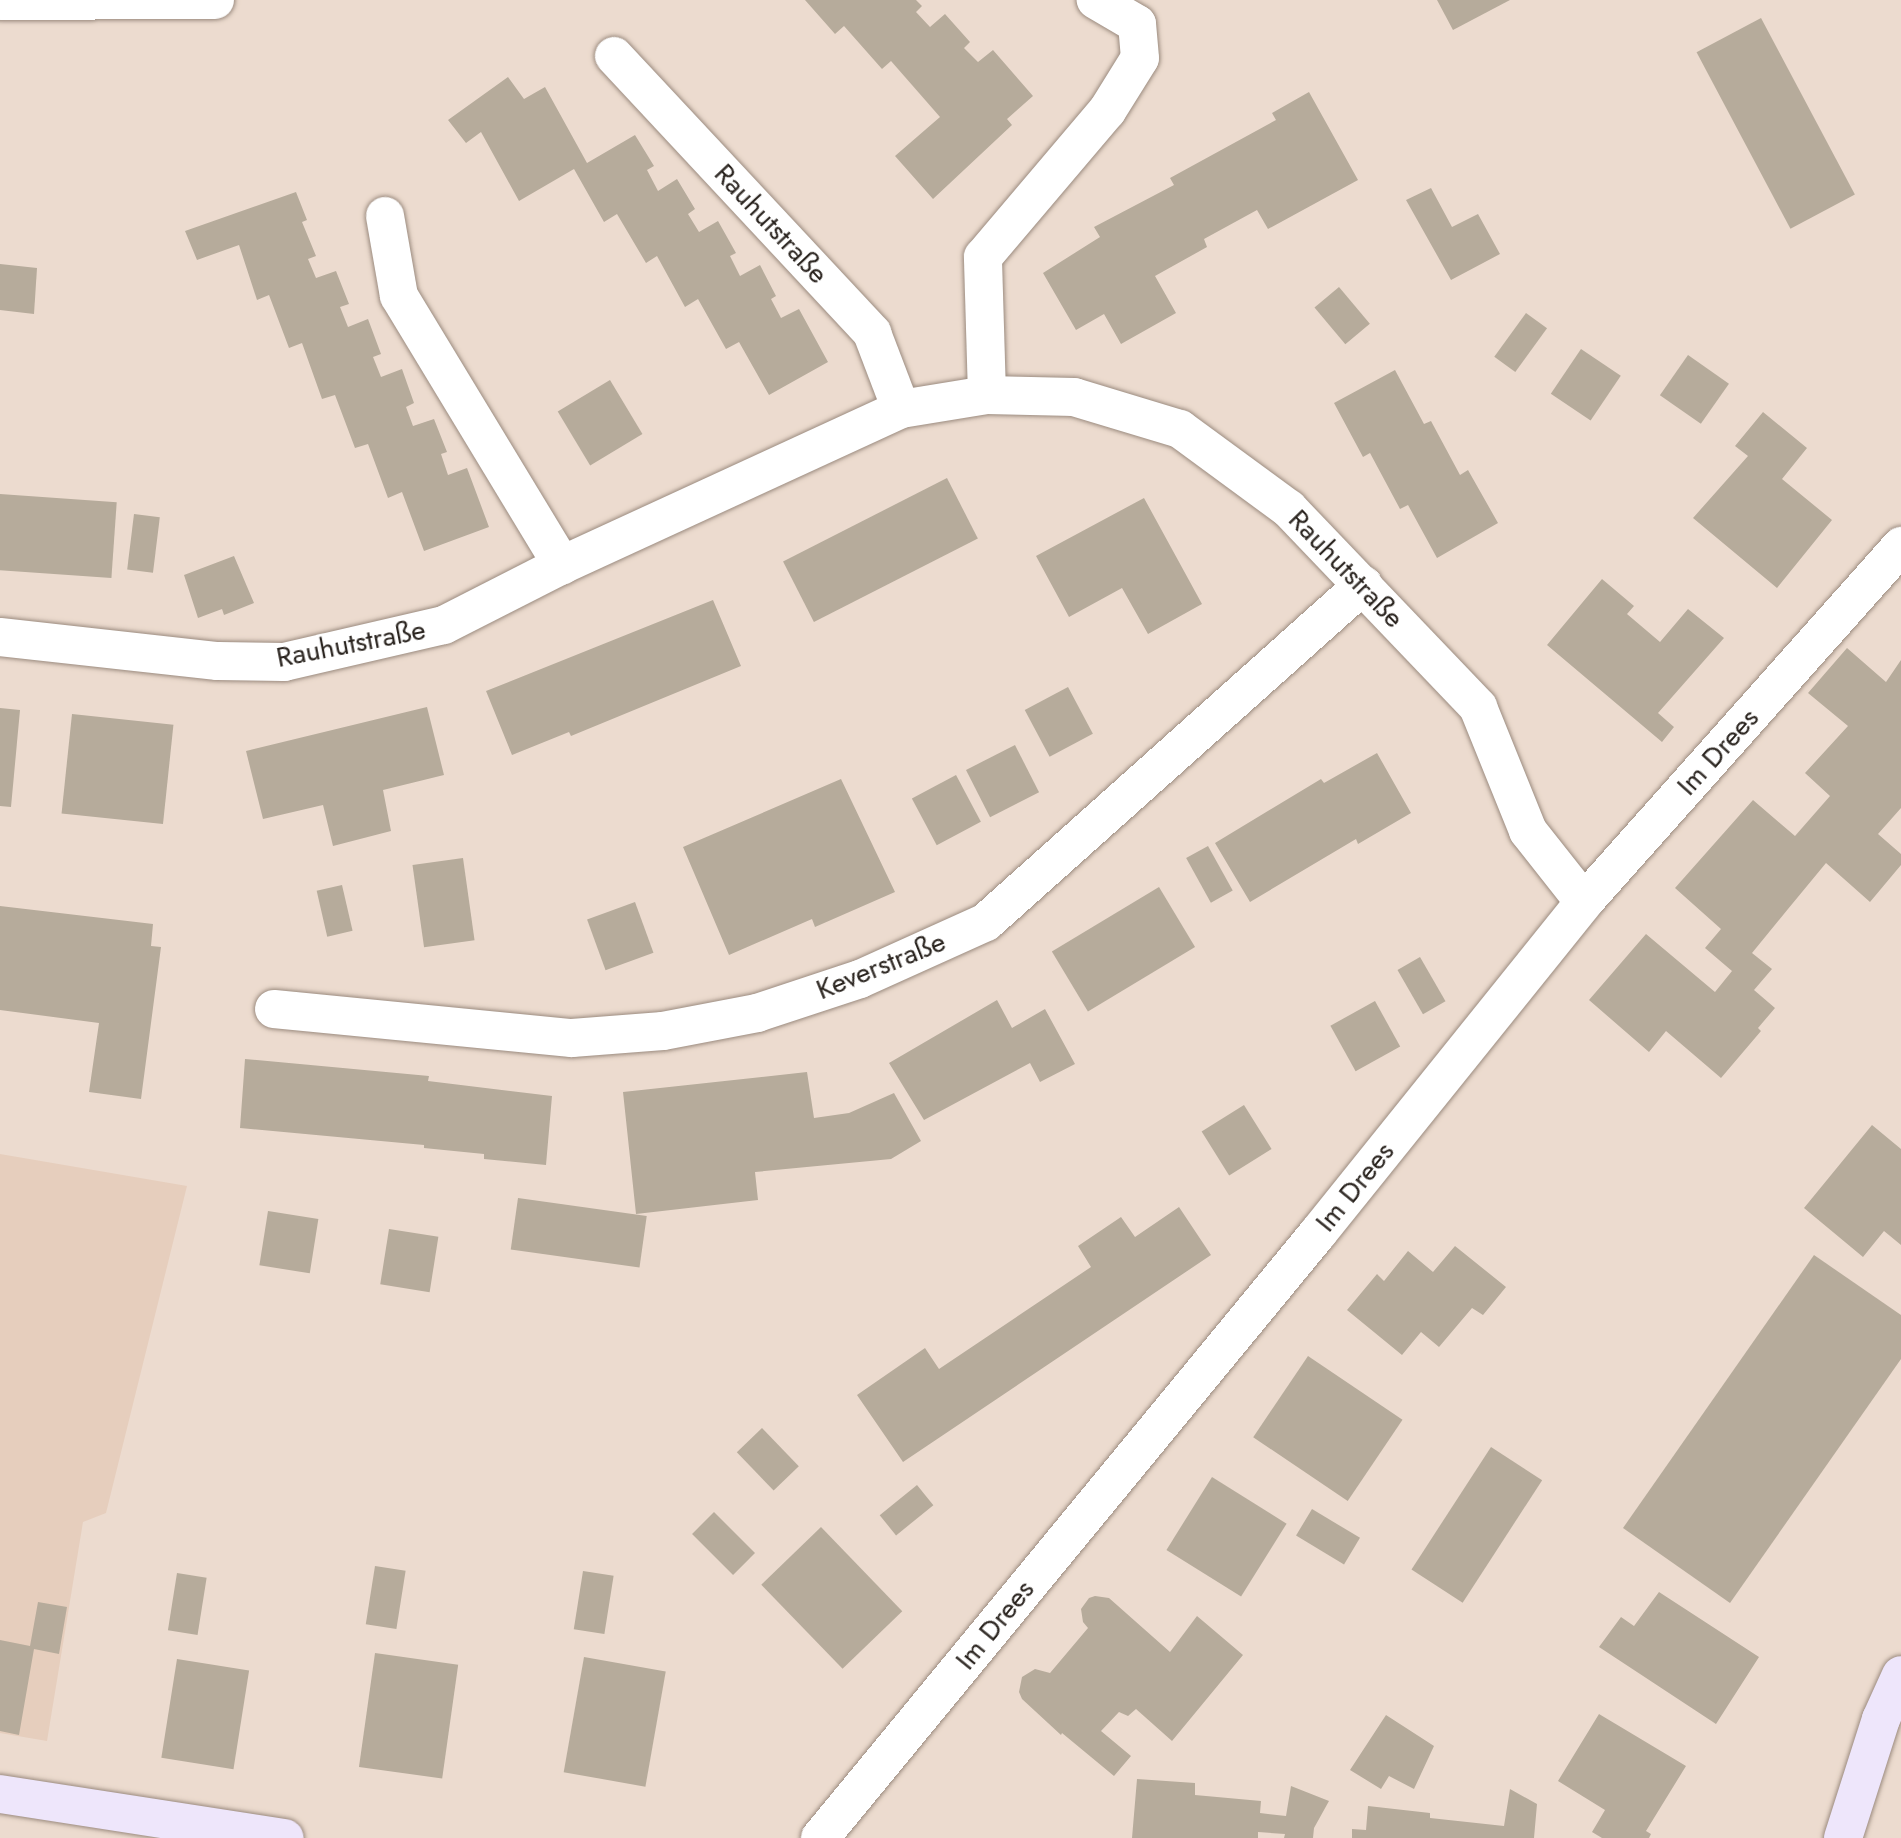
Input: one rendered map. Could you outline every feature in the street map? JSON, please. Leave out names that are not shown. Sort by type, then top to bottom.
[{"type":"street","points":[[0,1],[215,0]]},
{"type":"street","points":[[987,396],[983,257],[1107,111],[1140,58],[1137,24],[1097,0]]},
{"type":"street","name":"Rauhutstraße","points":[[614,56],[872,333],[901,409]]},
{"type":"street","points":[[385,216],[399,296],[562,565]]},
{"type":"street","name":"Rauhutstraße","points":[[0,637],[218,661],[284,662],[444,625],[562,565],[901,409],[987,396],[1074,397],[1181,429],[1289,509],[1478,707],[1528,831],[1584,902]]},
{"type":"street","name":"Im Drees","points":[[820,1838],[1318,1233],[1584,902],[1901,546]]},
{"type":"street","name":"Keverstraße","points":[[274,1009],[572,1038],[663,1031],[757,1013],[860,979],[986,922],[1363,585]]},
{"type":"street","points":[[1843,1838],[1881,1719],[1901,1675]]},
{"type":"street","points":[[0,1794],[185,1831],[285,1838]]},
{"type":"shaded area","points":[[0,1154],[187,1186],[106,1513],[83,1522],[47,1741],[0,1733]]},
{"type":"building","points":[[805,0],[916,0],[922,6],[916,12],[930,27],[945,14],[970,42],[964,48],[978,62],[993,50],[1033,96],[1007,119],[1012,125],[933,199],[895,156],[940,117],[891,61],[882,69],[844,26],[835,34]]},
{"type":"building","points":[[1437,0],[1510,0],[1453,30]]},
{"type":"building","points":[[1761,18],[1855,195],[1790,229],[1697,52]]},
{"type":"building","points":[[508,77],[524,99],[545,87],[587,163],[635,135],[654,166],[647,170],[658,191],[677,179],[695,209],[688,214],[699,232],[718,221],[736,253],[730,256],[740,276],[760,265],[776,296],[771,299],[781,318],[799,309],[828,362],[769,395],[739,342],[726,349],[698,299],[685,307],[657,256],[646,263],[617,214],[604,222],[574,169],[519,201],[481,132],[466,143],[448,120]]},
{"type":"building","points":[[1309,92],[1358,180],[1268,229],[1257,210],[1204,239],[1207,247],[1155,276],[1176,313],[1121,344],[1104,314],[1076,330],[1043,273],[1100,237],[1094,227],[1174,185],[1170,178],[1276,120],[1272,113]]},
{"type":"building","points":[[1431,188],[1452,227],[1478,214],[1500,254],[1451,280],[1406,200]]},
{"type":"building","points":[[296,192],[307,220],[302,222],[316,256],[308,259],[316,278],[336,271],[349,304],[340,307],[348,327],[368,319],[381,354],[373,357],[381,377],[402,369],[414,403],[406,407],[413,426],[434,419],[447,452],[441,454],[448,475],[467,468],[489,527],[424,551],[402,492],[388,498],[368,444],[355,448],[335,395],[322,399],[302,343],[289,348],[269,295],[257,300],[239,245],[197,260],[185,231]]},
{"type":"building","points":[[0,264],[37,268],[34,314],[0,310]]},
{"type":"building","points":[[1339,287],[1370,324],[1345,344],[1314,308]]},
{"type":"building","points":[[1526,313],[1547,328],[1515,372],[1494,357]]},
{"type":"building","points":[[1581,349],[1621,376],[1591,421],[1551,394]]},
{"type":"building","points":[[1688,355],[1729,384],[1701,424],[1660,395]]},
{"type":"building","points":[[1395,370],[1424,424],[1431,421],[1460,475],[1468,470],[1498,523],[1437,558],[1408,505],[1400,509],[1370,453],[1363,457],[1334,403]]},
{"type":"building","points":[[610,380],[642,434],[590,465],[558,411]]},
{"type":"building","points":[[1763,412],[1807,448],[1782,479],[1832,520],[1777,588],[1693,518],[1748,456],[1735,446]]},
{"type":"building","points":[[947,478],[978,539],[814,622],[783,562]]},
{"type":"building","points":[[0,494],[117,502],[111,578],[0,570]]},
{"type":"building","points":[[1144,498],[1202,604],[1148,634],[1122,588],[1069,617],[1036,556]]},
{"type":"building","points":[[134,514],[160,517],[153,573],[127,570]]},
{"type":"building","points":[[234,556],[254,603],[224,615],[222,609],[198,618],[184,575]]},
{"type":"building","points":[[1602,579],[1634,606],[1627,614],[1660,642],[1688,609],[1724,638],[1658,713],[1674,727],[1662,742],[1547,645]]},
{"type":"building","points":[[713,600],[741,666],[571,736],[569,732],[512,755],[486,691]]},
{"type":"building","points":[[1847,648],[1886,682],[1901,660],[1901,808],[1878,834],[1901,854],[1901,865],[1870,902],[1826,863],[1752,953],[1772,969],[1754,990],[1775,1008],[1758,1028],[1761,1031],[1721,1078],[1666,1031],[1649,1052],[1589,1000],[1646,934],[1715,992],[1732,971],[1705,948],[1721,929],[1675,888],[1753,800],[1795,836],[1830,796],[1805,773],[1848,726],[1808,693]]},
{"type":"building","points":[[1068,687],[1093,734],[1050,757],[1025,710]]},
{"type":"building","points":[[427,707],[444,775],[383,790],[391,831],[333,846],[323,805],[263,819],[246,751]]},
{"type":"building","points":[[0,708],[20,710],[11,807],[0,806]]},
{"type":"building","points":[[72,714],[173,725],[163,824],[62,813]]},
{"type":"building","points":[[1015,745],[1039,792],[990,817],[966,770]]},
{"type":"building","points":[[1377,753],[1411,813],[1358,844],[1356,839],[1250,902],[1215,843],[1321,779],[1324,783]]},
{"type":"building","points":[[956,775],[981,822],[937,845],[912,798]]},
{"type":"building","points":[[841,779],[895,892],[815,927],[812,919],[729,955],[683,847]]},
{"type":"building","points":[[1208,846],[1233,891],[1211,903],[1186,858]]},
{"type":"building","points":[[463,858],[475,940],[424,947],[412,865]]},
{"type":"building","points":[[342,885],[353,931],[327,937],[317,891]]},
{"type":"building","points":[[1159,887],[1195,947],[1088,1011],[1052,951]]},
{"type":"building","points":[[635,902],[653,953],[606,970],[587,919]]},
{"type":"building","points":[[0,906],[153,924],[151,946],[161,947],[141,1099],[89,1092],[99,1023],[0,1010]]},
{"type":"building","points":[[1420,957],[1446,1001],[1423,1014],[1397,970]]},
{"type":"building","points":[[997,1000],[1012,1028],[1045,1009],[1075,1064],[1040,1082],[1030,1063],[924,1120],[889,1063]]},
{"type":"building","points":[[1375,1001],[1400,1046],[1356,1071],[1330,1026]]},
{"type":"building","points":[[245,1059],[429,1076],[428,1081],[552,1096],[546,1165],[484,1159],[484,1154],[424,1148],[424,1145],[240,1128]]},
{"type":"building","points":[[807,1072],[814,1118],[849,1113],[894,1093],[921,1141],[891,1159],[755,1172],[758,1200],[636,1214],[623,1092]]},
{"type":"building","points":[[1244,1105],[1272,1149],[1229,1176],[1202,1131]]},
{"type":"building","points":[[1872,1125],[1901,1149],[1901,1245],[1884,1231],[1863,1257],[1804,1208]]},
{"type":"building","points":[[518,1198],[647,1216],[639,1268],[511,1249]]},
{"type":"building","points":[[1179,1207],[1211,1255],[903,1462],[857,1395],[925,1348],[939,1369],[1091,1267],[1078,1246],[1121,1217],[1135,1237]]},
{"type":"building","points":[[268,1211],[318,1219],[310,1273],[259,1265]]},
{"type":"building","points":[[389,1229],[438,1237],[430,1292],[380,1284]]},
{"type":"building","points":[[1455,1246],[1506,1287],[1483,1315],[1472,1308],[1439,1347],[1421,1332],[1402,1355],[1347,1310],[1377,1274],[1384,1281],[1408,1251],[1433,1272]]},
{"type":"building","points":[[1814,1255],[1901,1315],[1901,1359],[1730,1603],[1623,1528]]},
{"type":"building","points":[[1308,1356],[1403,1420],[1348,1501],[1253,1437]]},
{"type":"building","points":[[762,1428],[799,1466],[774,1490],[737,1452]]},
{"type":"building","points":[[1491,1447],[1542,1480],[1463,1603],[1411,1569]]},
{"type":"building","points":[[1212,1477],[1287,1524],[1241,1597],[1166,1550]]},
{"type":"building","points":[[917,1485],[933,1505],[896,1535],[880,1515]]},
{"type":"building","points":[[1312,1509],[1360,1538],[1344,1564],[1296,1536]]},
{"type":"building","points":[[714,1512],[755,1553],[733,1575],[692,1534]]},
{"type":"building","points":[[821,1527],[902,1611],[843,1669],[761,1585]]},
{"type":"building","points":[[375,1566],[406,1571],[396,1629],[366,1624]]},
{"type":"building","points":[[583,1571],[614,1576],[604,1634],[574,1629]]},
{"type":"building","points":[[177,1573],[207,1578],[198,1635],[168,1630]]},
{"type":"building","points":[[1659,1592],[1759,1657],[1716,1724],[1599,1647],[1621,1617],[1634,1626]]},
{"type":"building","points":[[1089,1598],[1109,1598],[1170,1652],[1197,1616],[1243,1655],[1172,1741],[1136,1709],[1128,1716],[1119,1712],[1101,1731],[1131,1756],[1114,1776],[1062,1733],[1061,1735],[1022,1699],[1019,1692],[1022,1677],[1035,1669],[1050,1673],[1088,1628],[1083,1622],[1081,1609]]},
{"type":"building","points":[[38,1602],[67,1607],[59,1654],[34,1649],[19,1735],[0,1731],[0,1640],[30,1646]]},
{"type":"building","points":[[375,1653],[458,1665],[442,1779],[359,1767]]},
{"type":"building","points":[[584,1657],[666,1671],[645,1787],[564,1772]]},
{"type":"building","points":[[177,1659],[249,1670],[233,1769],[161,1758]]},
{"type":"building","points":[[1599,1714],[1686,1766],[1646,1831],[1651,1834],[1649,1838],[1602,1838],[1592,1832],[1605,1810],[1558,1781]]},
{"type":"building","points":[[1386,1715],[1434,1746],[1414,1789],[1389,1776],[1381,1789],[1350,1770]]},
{"type":"building","points":[[1137,1779],[1195,1783],[1195,1795],[1261,1801],[1260,1813],[1286,1816],[1291,1786],[1329,1801],[1314,1828],[1313,1838],[1284,1838],[1285,1834],[1258,1832],[1258,1838],[1132,1838]]},
{"type":"building","points":[[1510,1789],[1537,1804],[1534,1838],[1352,1838],[1352,1829],[1366,1830],[1368,1806],[1430,1813],[1430,1818],[1504,1826]]}]
